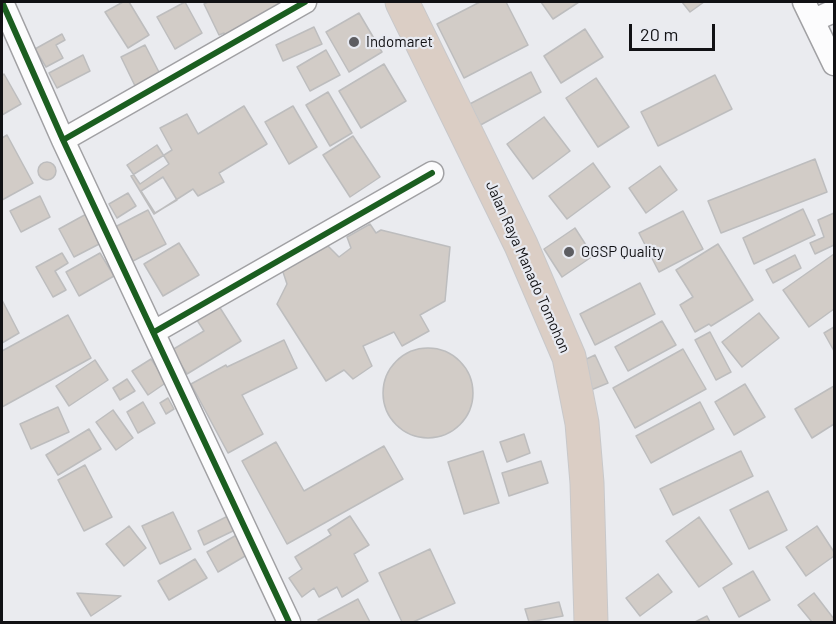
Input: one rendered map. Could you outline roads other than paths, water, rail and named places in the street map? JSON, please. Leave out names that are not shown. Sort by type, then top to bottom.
[{"type":"highway","name":"Jalan Raya Manado Tomohon","points":[[402,2],[521,245],[569,357],[582,423],[587,483],[591,622]]},
{"type":"street","points":[[2,2],[10,41],[63,140],[289,622]]},
{"type":"street","points":[[63,140],[304,2]]},
{"type":"street","points":[[818,11],[834,64]]},
{"type":"street","points":[[154,332],[432,173]]},
{"type":"place","name":"Indomaret","points":[[354,42]]},
{"type":"place","name":"GGSP Quality","points":[[569,252]]}]
